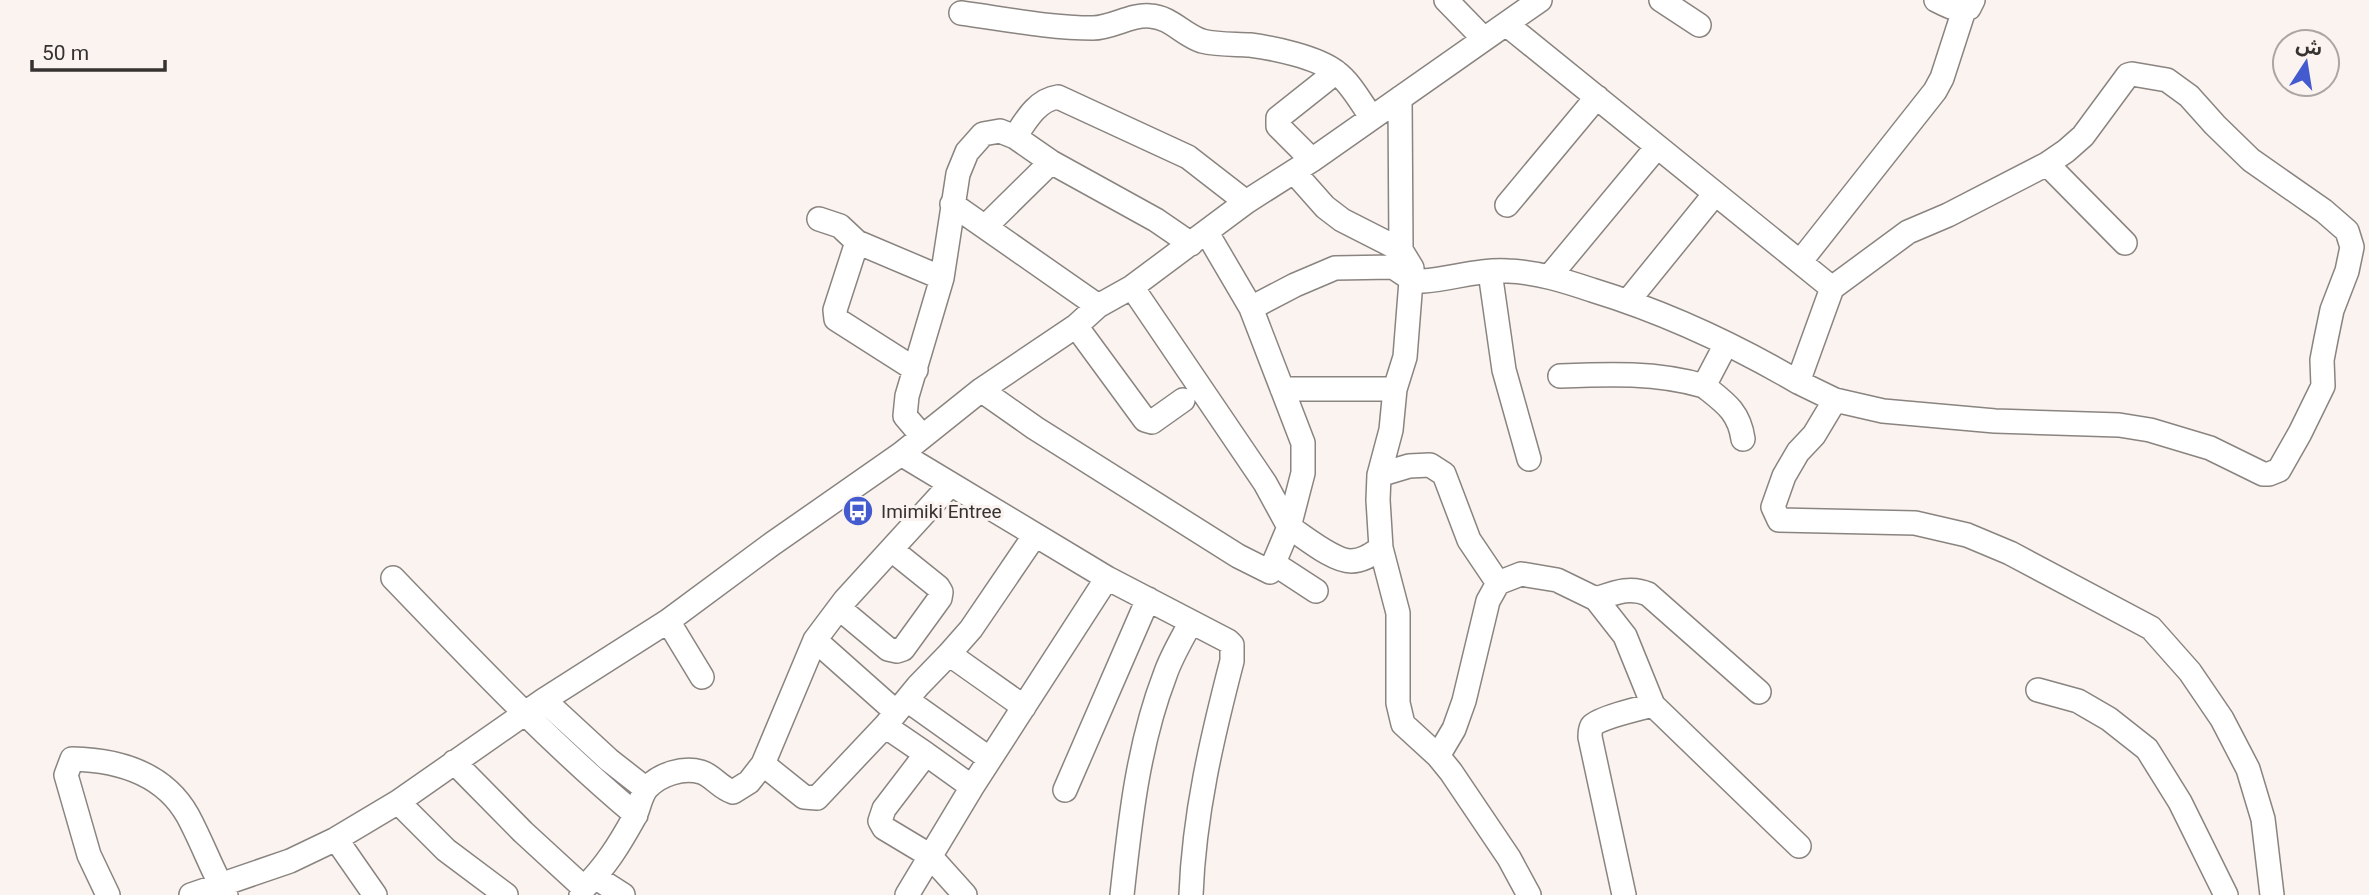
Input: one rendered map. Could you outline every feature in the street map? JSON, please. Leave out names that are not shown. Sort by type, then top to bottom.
[{"type":"street","points":[[1447,0],[1484,39]]},
{"type":"street","points":[[191,895],[223,890],[290,861],[336,839],[398,802],[534,706],[668,621],[901,454],[981,390],[1076,326],[1098,306],[1132,287],[1247,202],[1303,166],[1539,0]]},
{"type":"street","points":[[1661,0],[1699,25]]},
{"type":"street","points":[[1936,0],[1955,8],[1968,5]]},
{"type":"street","points":[[1800,262],[1935,91],[1968,5]]},
{"type":"street","points":[[961,13],[1046,25],[1097,28],[1147,15],[1158,17],[1198,39],[1275,50],[1324,65],[1336,72],[1372,117]]},
{"type":"street","points":[[1506,24],[1832,288]]},
{"type":"street","points":[[1336,72],[1278,118],[1278,126],[1325,207],[1342,220],[1401,250]]},
{"type":"street","points":[[1251,309],[1295,285],[1335,268],[1393,267],[1411,279],[1423,281],[1507,271],[1549,277],[1628,301],[1758,359],[1798,382],[1835,400],[1883,411],[1995,421],[2119,425],[2176,436],[2263,474],[2269,474],[2279,470],[2323,386],[2322,360],[2326,339],[2352,247],[2347,231],[2324,211],[2251,160],[2189,96],[2167,80],[2139,74],[2128,75],[2083,136],[2066,151],[2047,164],[1948,215],[1908,232],[1832,288],[1798,382]]},
{"type":"street","points":[[1015,137],[1030,113],[1048,99],[1058,97],[1188,157],[1247,202]]},
{"type":"street","points":[[1507,205],[1597,97]]},
{"type":"street","points":[[1400,98],[1401,250],[1412,268],[1405,357],[1395,389],[1391,430],[1379,475],[1378,500],[1381,548],[1398,613],[1398,703],[1404,724],[1451,772],[1509,858],[1529,895]]},
{"type":"street","points":[[922,436],[905,416],[907,396],[942,278],[958,174],[967,152],[983,134],[1000,131],[1015,137],[1051,162],[1156,220],[1199,239],[1251,309],[1303,443],[1303,473],[1289,527],[1270,572],[1238,556],[1035,428],[981,390]]},
{"type":"street","points":[[1549,277],[1657,147]]},
{"type":"street","points":[[985,227],[1051,162]]},
{"type":"street","points":[[2047,164],[2125,243]]},
{"type":"street","points":[[1628,301],[1714,195]]},
{"type":"street","points":[[952,204],[1098,306]]},
{"type":"street","points":[[819,219],[840,226],[857,242],[942,278]]},
{"type":"street","points":[[857,242],[835,310],[836,319],[916,370]]},
{"type":"street","points":[[1490,272],[1504,370],[1529,459]]},
{"type":"street","points":[[1132,287],[1265,483],[1289,527],[1334,556],[1350,561],[1365,559],[1381,548]]},
{"type":"street","points":[[1076,326],[1145,420],[1152,422],[1183,400]]},
{"type":"street","points":[[1704,386],[1726,344]]},
{"type":"street","points":[[1560,376],[1624,374],[1683,379],[1704,386],[1735,413],[1740,421],[1743,439]]},
{"type":"street","points":[[1282,389],[1395,389]]},
{"type":"street","points":[[1835,400],[1784,476],[1773,507],[1779,520],[1915,523],[1967,535],[2010,553],[2151,628],[2190,672],[2222,719],[2248,769],[2263,819],[2272,895]]},
{"type":"street","points":[[901,454],[1107,578],[1228,640],[1232,645],[1196,825],[1191,895]]},
{"type":"street","points":[[1379,475],[1409,466],[1430,465],[1444,474],[1469,540],[1498,583]]},
{"type":"street","points":[[586,886],[610,861],[636,815],[646,789],[668,775],[684,769],[705,773],[722,788],[733,792],[749,782],[763,764],[815,640],[839,608],[950,485]]},
{"type":"street","points":[[763,764],[804,797],[817,798],[971,629],[1035,535]]},
{"type":"street","points":[[839,608],[888,649],[903,649],[940,598],[941,592],[892,550]]},
{"type":"street","points":[[1273,563],[1316,591]]},
{"type":"street","points":[[1438,756],[1454,729],[1474,662],[1488,601],[1498,583],[1521,574],[1557,580],[1596,599],[1625,636],[1653,705],[1799,846]]},
{"type":"street","points":[[393,578],[534,706],[646,789]]},
{"type":"street","points":[[906,895],[1107,578]]},
{"type":"street","points":[[1596,599],[1636,589],[1648,594],[1759,692]]},
{"type":"street","points":[[1065,790],[1148,599]]},
{"type":"street","points":[[668,621],[702,677]]},
{"type":"street","points":[[1122,895],[1130,822],[1149,723],[1165,673],[1191,622]]},
{"type":"street","points":[[815,640],[896,712],[926,754],[972,787]]},
{"type":"street","points":[[950,654],[1024,707]]},
{"type":"street","points":[[2038,690],[2078,701],[2109,719],[2147,749],[2180,802],[2226,895]]},
{"type":"street","points":[[1624,895],[1590,729],[1594,724],[1653,705]]},
{"type":"street","points":[[534,706],[592,778],[636,815]]},
{"type":"street","points":[[896,712],[990,759]]},
{"type":"street","points":[[926,754],[884,809],[880,821],[884,828],[929,855],[965,895]]},
{"type":"street","points":[[108,895],[89,855],[66,775],[72,759],[97,760],[135,768],[167,790],[187,814],[223,890]]},
{"type":"street","points":[[454,762],[523,832],[586,886],[623,895]]},
{"type":"street","points":[[398,802],[446,850],[506,895]]},
{"type":"street","points":[[336,839],[375,895]]},
{"type":"place","name":"Imimiki Entree","points":[[858,511]]}]
